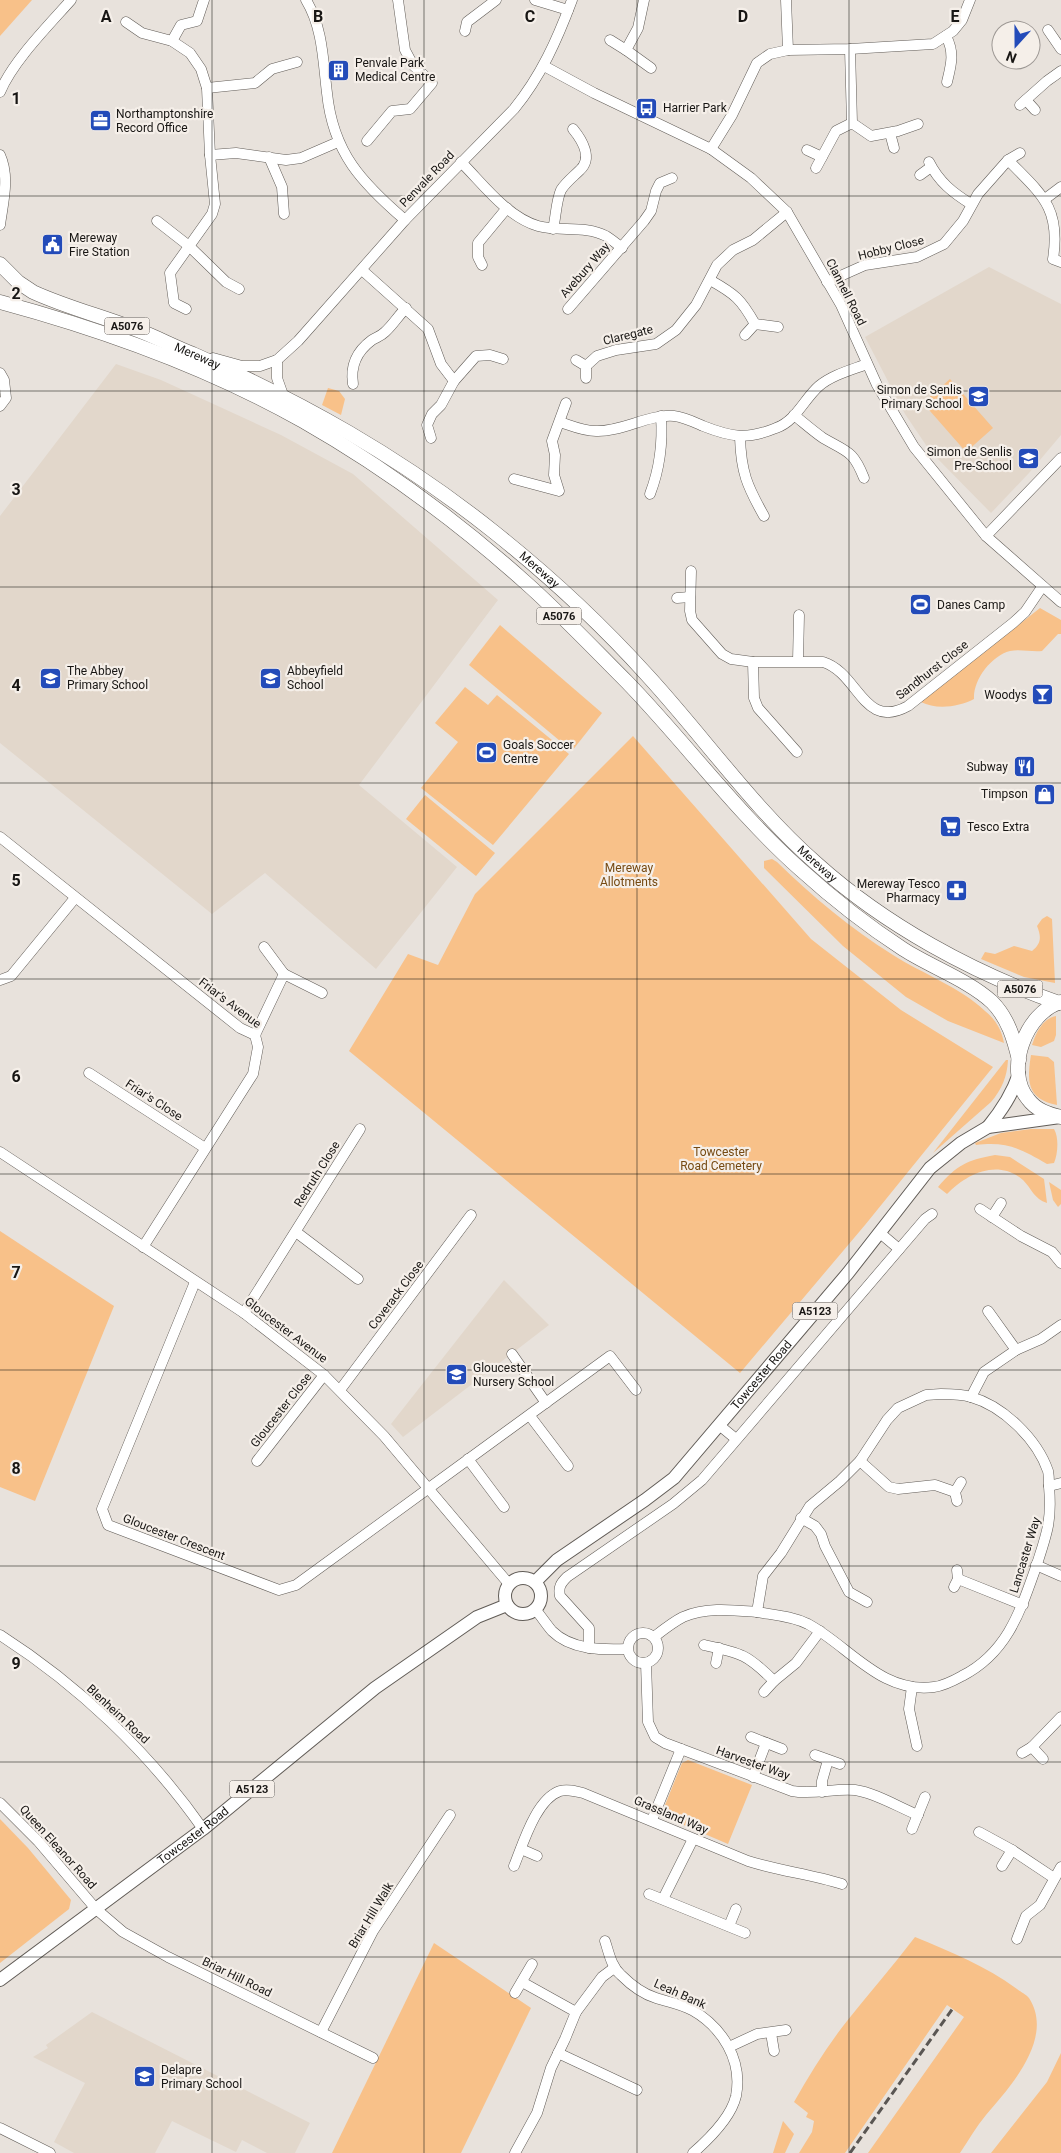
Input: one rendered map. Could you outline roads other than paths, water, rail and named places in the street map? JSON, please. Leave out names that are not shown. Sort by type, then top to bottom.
[{"type":"highway","name":"Mereway","points":[[0,266],[32,292],[141,331],[283,395],[379,450],[431,485],[493,532],[566,593],[647,674],[770,818],[817,864],[863,901],[983,973],[1060,1002]]},
{"type":"highway","name":"Mereway","points":[[0,302],[52,316],[136,346],[188,366],[264,401],[349,449],[408,489],[476,540],[526,583],[629,684],[764,834],[800,869],[846,908],[902,948],[971,987],[993,1003],[1006,1020],[1014,1038],[1021,1087],[1027,1098],[1039,1109],[1061,1117]]},
{"type":"highway","points":[[1019,1067],[1029,1028],[1042,1013],[1060,1002]]},
{"type":"main road","name":"Towcester Road","points":[[535,1582],[557,1560],[674,1478],[880,1233],[930,1168],[961,1143],[988,1127],[1007,1103],[1013,1092],[1019,1067]]},
{"type":"main road","name":"Towcester Road","points":[[988,1127],[1061,1117]]},
{"type":"main road","points":[[524,1577],[535,1582],[541,1596],[535,1609],[531,1612],[520,1614],[507,1605],[504,1594],[508,1584],[524,1577]]},
{"type":"main road","name":"Towcester Road","points":[[0,1980],[203,1829],[375,1688],[477,1617],[507,1605]]},
{"type":"street","points":[[0,92],[9,74],[70,0]]},
{"type":"street","points":[[172,41],[181,25],[197,21],[204,0]]},
{"type":"street","points":[[306,0],[320,35],[328,103],[332,126],[338,142],[365,184],[405,220]]},
{"type":"street","points":[[367,141],[392,111],[410,109],[432,83],[413,65],[405,50],[398,0]]},
{"type":"street","points":[[465,31],[468,22],[496,0]]},
{"type":"street","points":[[535,0],[568,10]]},
{"type":"street","name":"Penvale Road","points":[[277,360],[298,341],[405,220],[514,109],[530,89],[544,66],[572,0]]},
{"type":"street","points":[[626,50],[638,28],[644,0]]},
{"type":"street","points":[[786,0],[788,50]]},
{"type":"street","points":[[711,149],[732,115],[757,63],[770,54],[788,50],[850,49],[933,44],[946,36],[962,20],[970,0]]},
{"type":"street","points":[[126,22],[142,34],[172,41],[190,54],[201,69],[208,88],[210,155],[216,204],[212,214],[170,273],[174,303],[186,309]]},
{"type":"street","points":[[1048,30],[1061,49]]},
{"type":"street","points":[[946,36],[951,46],[953,59],[951,77]]},
{"type":"street","points":[[610,40],[651,68]]},
{"type":"street","points":[[850,49],[852,123]]},
{"type":"street","points":[[208,88],[255,83],[272,69],[297,62]]},
{"type":"street","name":"Clannell Road","points":[[544,66],[594,93],[711,149],[751,178],[787,212],[841,305],[867,364],[914,447],[986,536],[1061,602]]},
{"type":"street","points":[[1035,110],[1023,103],[1061,71]]},
{"type":"street","points":[[852,123],[871,136],[890,133],[918,124]]},
{"type":"street","points":[[816,168],[836,131],[852,123]]},
{"type":"street","points":[[554,229],[560,192],[566,183],[582,169],[586,162],[585,149],[580,137],[573,129]]},
{"type":"street","points":[[890,133],[894,148]]},
{"type":"street","points":[[210,155],[236,153],[286,160],[301,158],[338,142]]},
{"type":"street","points":[[807,150],[822,157]]},
{"type":"street","name":"Hobby Close","points":[[827,282],[865,265],[917,256],[944,244],[954,233],[978,194],[1008,160],[1020,153]]},
{"type":"street","points":[[0,155],[4,163],[6,190],[1,207],[0,225]]},
{"type":"street","points":[[269,157],[282,187],[284,214]]},
{"type":"street","points":[[1008,160],[1045,199],[1054,217],[1057,230],[1053,259],[1061,262]]},
{"type":"street","name":"Avebury Way","points":[[461,162],[507,208],[537,226],[590,231],[606,236],[622,248]]},
{"type":"street","points":[[920,175],[930,165],[941,182],[953,193],[971,204]]},
{"type":"street","name":"Avebury Way","points":[[568,308],[622,248],[651,211],[660,183],[672,178]]},
{"type":"street","points":[[1045,199],[1061,187]]},
{"type":"street","points":[[482,265],[478,257],[478,243],[507,208]]},
{"type":"street","name":"Claregate","points":[[586,366],[598,356],[616,350],[656,344],[676,330],[696,305],[717,265],[734,250],[753,240],[787,212]]},
{"type":"street","points":[[157,221],[189,246],[226,282],[239,288]]},
{"type":"street","points":[[362,270],[428,329],[441,364],[454,382]]},
{"type":"street","points":[[710,280],[733,293],[743,303],[755,324]]},
{"type":"street","points":[[353,384],[351,371],[354,360],[365,345],[390,328],[395,319],[406,308]]},
{"type":"street","points":[[755,324],[778,327]]},
{"type":"street","points":[[745,335],[755,324]]},
{"type":"street","points":[[183,350],[242,366],[260,366],[277,360],[277,378],[283,395]]},
{"type":"street","points":[[431,438],[427,425],[454,382],[476,356],[490,355],[503,360]]},
{"type":"street","points":[[576,360],[586,366],[586,378]]},
{"type":"street","points":[[560,422],[583,430],[598,431],[661,416],[676,416],[726,435],[740,437],[778,428],[794,415],[818,386],[829,379],[867,364]]},
{"type":"street","points":[[0,372],[4,380],[6,398],[0,406]]},
{"type":"street","points":[[514,479],[559,491],[554,475],[555,455],[552,441],[566,404]]},
{"type":"street","points":[[794,415],[822,437],[848,451],[858,462],[864,478]]},
{"type":"street","points":[[650,494],[657,475],[661,452],[661,416]]},
{"type":"street","points":[[740,437],[741,461],[745,480],[764,516]]},
{"type":"street","points":[[986,536],[1061,458]]},
{"type":"street","name":"Sandhurst Close","points":[[691,571],[690,597],[692,620],[722,654],[731,659],[753,662],[798,661],[832,664],[870,707],[881,712],[896,713],[908,706],[1013,623],[1025,612],[1042,587]]},
{"type":"street","points":[[677,598],[690,597]]},
{"type":"street","points":[[798,661],[799,615]]},
{"type":"street","points":[[753,662],[754,698],[758,708],[796,752]]},
{"type":"street","name":"Friar's Avenue","points":[[0,837],[240,1028],[255,1035],[258,1047],[253,1074],[144,1247]]},
{"type":"street","points":[[0,980],[11,976],[75,898]]},
{"type":"street","points":[[264,947],[284,974],[322,993]]},
{"type":"street","points":[[255,1035],[284,974]]},
{"type":"street","name":"Friar's Close","points":[[89,1073],[205,1148]]},
{"type":"street","name":"Redruth Close","points":[[244,1313],[360,1129]]},
{"type":"street","name":"Gloucester Avenue","points":[[0,1152],[244,1313],[324,1375],[340,1390],[429,1488],[496,1572],[508,1584]]},
{"type":"street","points":[[992,1217],[1001,1203]]},
{"type":"street","points":[[980,1209],[1030,1242],[1052,1252],[1061,1263]]},
{"type":"street","name":"Towcester Road","points":[[589,1648],[589,1628],[560,1596],[558,1590],[561,1583],[702,1480],[899,1249],[925,1219],[932,1214]]},
{"type":"street","name":"Coverack Close","points":[[340,1390],[471,1215]]},
{"type":"street","points":[[296,1232],[358,1279]]},
{"type":"street","points":[[880,1233],[899,1249]]},
{"type":"street","name":"Gloucester Crescent","points":[[195,1282],[102,1510],[108,1525],[279,1590],[296,1585],[610,1356],[636,1390]]},
{"type":"street","points":[[988,1311],[1016,1350]]},
{"type":"street","points":[[972,1397],[984,1372],[1016,1350],[1041,1339],[1061,1325]]},
{"type":"street","points":[[512,1354],[546,1403]]},
{"type":"street","name":"Gloucester Close","points":[[257,1461],[324,1375]]},
{"type":"street","name":"Lancaster Way","points":[[941,1394],[972,1397],[992,1406],[1011,1420],[1028,1438],[1048,1472],[1051,1507],[1050,1522],[1023,1605],[1006,1637],[983,1663],[951,1682],[934,1687],[912,1687],[889,1679],[858,1662],[820,1631],[805,1623],[782,1616],[756,1612],[763,1576],[781,1553],[801,1518],[810,1506],[860,1461],[887,1420],[898,1408],[926,1396],[941,1394]]},
{"type":"street","points":[[530,1416],[568,1466]]},
{"type":"street","points":[[719,1425],[736,1439]]},
{"type":"street","points":[[468,1459],[504,1507]]},
{"type":"street","points":[[860,1461],[889,1487],[898,1489],[935,1485],[956,1496],[961,1482]]},
{"type":"street","points":[[1049,1486],[1061,1484]]},
{"type":"street","points":[[801,1518],[815,1526],[821,1534],[849,1592],[867,1602]]},
{"type":"street","points":[[1036,1565],[1061,1576]]},
{"type":"street","points":[[956,1579],[1023,1605]]},
{"type":"street","points":[[535,1609],[553,1632],[566,1640],[589,1648],[627,1649]]},
{"type":"street","points":[[654,1637],[681,1618],[692,1614],[710,1610],[756,1612]]},
{"type":"street","points":[[764,1692],[796,1663],[820,1631]]},
{"type":"street","points":[[644,1632],[654,1637],[657,1642],[658,1652],[655,1658],[646,1663],[636,1662],[631,1659],[627,1649],[634,1635],[644,1632]]},
{"type":"street","name":"Blenheim Road","points":[[0,1635],[58,1674],[147,1758],[203,1829]]},
{"type":"street","points":[[704,1645],[748,1657],[774,1682]]},
{"type":"street","points":[[716,1663],[719,1648]]},
{"type":"street","name":"Harvester Way","points":[[646,1663],[648,1722],[655,1737],[665,1743],[792,1791],[806,1793],[858,1791],[918,1815]]},
{"type":"street","points":[[903,1738],[916,1742],[909,1709],[912,1687]]},
{"type":"street","points":[[1022,1753],[1032,1747],[1061,1717]]},
{"type":"street","points":[[751,1737],[782,1749]]},
{"type":"street","points":[[753,1777],[766,1743]]},
{"type":"street","points":[[1032,1747],[1044,1759]]},
{"type":"street","points":[[652,1820],[681,1749]]},
{"type":"street","points":[[815,1755],[840,1764]]},
{"type":"street","points":[[822,1792],[822,1781],[828,1760]]},
{"type":"street","name":"Grassland Way","points":[[514,1866],[520,1849],[542,1806],[550,1797],[560,1791],[583,1792],[693,1839],[768,1867],[812,1874],[842,1884]]},
{"type":"street","points":[[912,1829],[926,1797]]},
{"type":"street","name":"Queen Eleanor Road","points":[[0,1803],[38,1841],[96,1909]]},
{"type":"street","name":"Briar Hill Walk","points":[[321,2032],[373,1931],[450,1815]]},
{"type":"street","points":[[979,1832],[1012,1850],[1054,1878]]},
{"type":"street","points":[[663,1899],[693,1839]]},
{"type":"street","points":[[520,1849],[537,1856]]},
{"type":"street","points":[[1002,1866],[1012,1850]]},
{"type":"street","points":[[1017,1939],[1026,1916],[1040,1905],[1061,1867]]},
{"type":"street","points":[[649,1894],[745,1933]]},
{"type":"street","name":"Briar Hill Road","points":[[96,1909],[123,1932],[144,1945],[372,2058]]},
{"type":"street","points":[[729,1926],[736,1909]]},
{"type":"street","points":[[515,2153],[537,2113],[550,2068],[576,2012],[602,1977],[614,1968],[605,1941]]},
{"type":"street","points":[[515,1993],[532,1964]]},
{"type":"street","name":"Leah Bank","points":[[614,1968],[639,1988],[654,1997],[691,2010],[707,2019],[718,2030],[729,2047],[736,2065],[736,2097],[718,2127],[693,2153]]},
{"type":"street","points":[[522,1982],[576,2012]]},
{"type":"street","points":[[729,2047],[757,2034],[786,2030]]},
{"type":"street","points":[[771,2032],[774,2051]]},
{"type":"street","points":[[558,2053],[637,2090]]},
{"type":"street","points":[[0,2128],[50,2153]]},
{"type":"railway","points":[[850,2153],[953,2008]]},
{"type":"place","name":"Penvale Park Medical Centre","points":[[339,70]]},
{"type":"place","name":"Harrier Park","points":[[647,108]]},
{"type":"place","name":"Northamptonshire Record Office","points":[[100,121]]},
{"type":"place","name":"Mereway Fire Station","points":[[53,245]]},
{"type":"place","name":"Simon de Senlis Primary School","points":[[978,397]]},
{"type":"place","name":"Simon de Senlis Pre-School","points":[[1028,459]]},
{"type":"place","name":"Danes Camp","points":[[921,605]]},
{"type":"place","name":"The Abbey Primary School","points":[[51,678]]},
{"type":"place","name":"Abbeyfield School","points":[[271,678]]},
{"type":"place","name":"Woodys","points":[[1043,695]]},
{"type":"place","name":"Goals Soccer Centre","points":[[487,752]]},
{"type":"place","name":"Subway","points":[[1024,767]]},
{"type":"place","name":"Timpson","points":[[1044,794]]},
{"type":"place","name":"Tesco Extra","points":[[951,827]]},
{"type":"place","name":"Mereway Tesco Pharmacy","points":[[956,891]]},
{"type":"place","name":"Gloucester Nursery School","points":[[457,1375]]},
{"type":"place","name":"Delapre Primary School","points":[[145,2077]]},
{"type":"park label","name":"Mereway Allotments","points":[[629,875]]},
{"type":"park label","name":"Towcester Road Cemetery","points":[[721,1159]]}]
